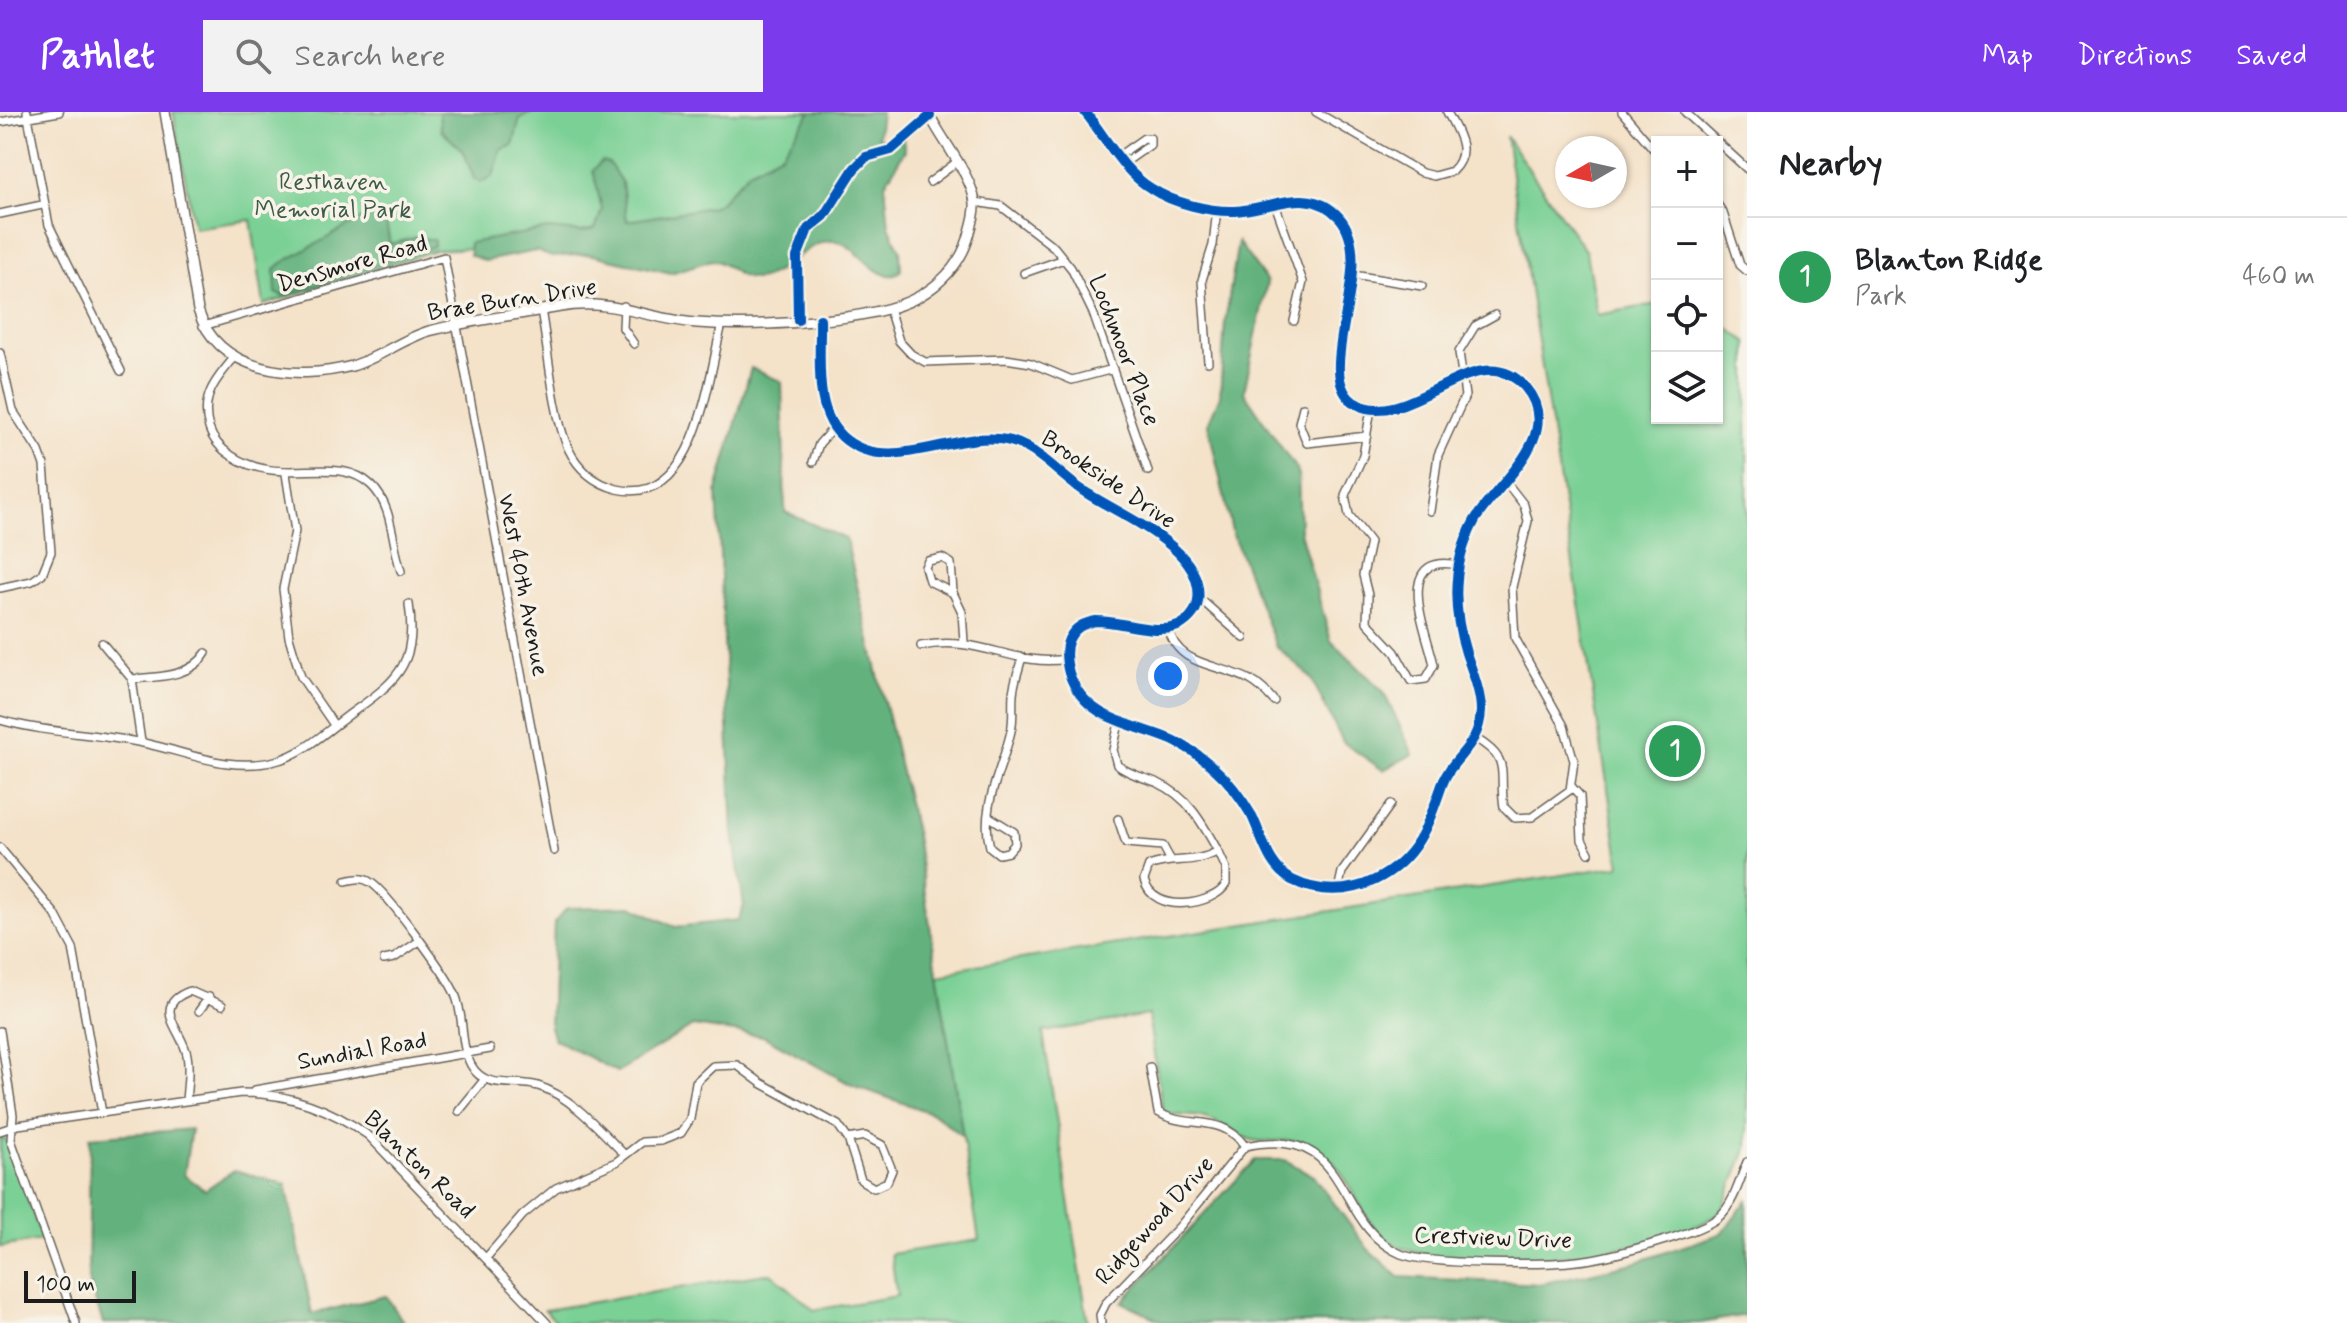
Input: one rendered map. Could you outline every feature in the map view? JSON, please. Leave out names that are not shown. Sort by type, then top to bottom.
[{"type":"street","points":[[0,122],[59,112]]},
{"type":"street","points":[[165,112],[203,326],[211,340],[234,358],[211,385],[206,402],[212,435],[221,449],[242,463],[262,471],[286,474],[339,470],[353,473],[373,486],[386,509],[401,571]]},
{"type":"street","points":[[928,112],[957,162],[975,202]]},
{"type":"street","points":[[1085,112],[1123,164],[1154,191],[1181,202],[1232,211],[1304,199],[1320,202],[1347,226],[1353,275],[1338,365],[1339,379],[1349,399],[1371,409],[1397,404],[1484,371],[1504,373],[1523,385],[1534,403],[1537,422],[1532,441],[1506,482],[1477,517],[1459,565],[1457,616],[1481,705],[1475,738],[1446,775],[1433,813],[1411,854],[1372,882],[1338,890],[1309,887],[1280,872],[1240,797],[1202,758],[1173,741],[1119,723],[1084,699],[1071,678],[1066,659],[1069,640],[1084,623],[1110,621],[1168,627],[1188,620],[1198,604],[1198,597]]},
{"type":"street","points":[[1316,112],[1422,173],[1434,176],[1452,171],[1463,153],[1462,142],[1447,112]]},
{"type":"street","points":[[1622,112],[1651,146]]},
{"type":"street","points":[[1685,112],[1747,169]]},
{"type":"street","points":[[27,115],[42,205],[121,371]]},
{"type":"street","points":[[1117,157],[1145,137],[1150,138],[1150,145],[1123,164]]},
{"type":"street","points":[[930,182],[957,162]]},
{"type":"street","name":"Lochmoor Place","points":[[975,202],[1001,206],[1064,259],[1085,292],[1148,471]]},
{"type":"street","name":"Brae Burn Drive","points":[[234,358],[270,368],[334,369],[374,357],[416,336],[541,310],[594,303],[624,306],[669,319],[722,324],[820,319],[889,309],[918,297],[948,275],[964,251],[975,202]]},
{"type":"street","points":[[1275,204],[1303,282],[1294,321]]},
{"type":"street","points":[[0,214],[42,205]]},
{"type":"street","points":[[1719,208],[1746,270]]},
{"type":"street","points":[[1208,362],[1202,280],[1213,245],[1217,209]]},
{"type":"street","name":"Densmore Road","points":[[203,326],[444,257],[456,326]]},
{"type":"street","points":[[1024,273],[1064,259]]},
{"type":"street","points":[[1353,275],[1422,286]]},
{"type":"street","points":[[624,306],[623,328],[634,344]]},
{"type":"street","points":[[889,309],[899,341],[911,354],[925,362],[940,364],[982,357],[1018,360],[1072,380],[1113,369]]},
{"type":"street","points":[[541,310],[569,450],[583,471],[598,484],[633,491],[661,483],[685,457],[722,324]]},
{"type":"street","points":[[1430,511],[1438,455],[1464,401],[1458,359],[1461,347],[1475,326],[1495,315]]},
{"type":"street","points":[[813,462],[819,444],[834,427],[824,405],[820,319]]},
{"type":"street","name":"West 40th Avenue","points":[[456,326],[554,851]]},
{"type":"street","points":[[0,353],[13,411],[39,451],[44,465],[51,552],[45,569],[32,581],[0,588]]},
{"type":"street","points":[[1303,407],[1299,423],[1307,443],[1367,436]]},
{"type":"street","points":[[1371,409],[1363,456],[1347,488],[1346,508],[1369,537],[1363,575],[1368,595],[1367,622],[1395,652],[1411,681],[1426,679],[1434,665],[1418,607],[1420,581],[1426,571],[1439,563],[1459,565]]},
{"type":"street","name":"Brookside Drive","points":[[834,427],[849,442],[873,451],[990,438],[1024,446],[1076,487],[1170,543],[1192,568],[1198,597]]},
{"type":"street","points":[[286,474],[295,531],[283,584],[293,660],[334,725]]},
{"type":"street","points":[[1506,482],[1524,505],[1528,521],[1512,587],[1515,638],[1520,653],[1560,714],[1574,761],[1572,787],[1581,800],[1582,840],[1589,853]]},
{"type":"street","points":[[953,593],[929,581],[925,567],[928,561],[942,558],[951,563],[953,593],[962,612],[964,642]]},
{"type":"street","points":[[272,583],[283,584]]},
{"type":"street","points":[[1198,597],[1244,638]]},
{"type":"street","points":[[0,720],[29,728],[141,742],[199,759],[251,764],[290,755],[382,692],[407,662],[412,640],[409,604]]},
{"type":"street","points":[[1168,627],[1173,643],[1184,656],[1251,680],[1274,701]]},
{"type":"street","points":[[921,646],[964,642],[1022,657],[1033,663],[1066,659]]},
{"type":"street","points":[[102,643],[132,679],[141,742]]},
{"type":"street","points":[[132,679],[178,673],[194,666],[206,653]]},
{"type":"street","points":[[988,816],[1014,832],[1015,844],[1008,852],[999,854],[990,847],[988,816],[1012,730],[1013,694],[1022,657]]},
{"type":"street","points":[[1119,723],[1113,750],[1117,765],[1180,795],[1218,851],[1227,874],[1222,892],[1172,904],[1154,898],[1144,880],[1149,866],[1170,859],[1197,861],[1218,851]]},
{"type":"street","points":[[1475,738],[1502,760],[1504,807],[1515,818],[1528,819],[1538,814],[1572,787]]},
{"type":"street","points":[[1338,890],[1342,872],[1391,804]]},
{"type":"street","points":[[1118,819],[1126,843],[1163,846],[1170,859]]},
{"type":"street","points":[[0,848],[55,914],[73,948],[102,1113]]},
{"type":"street","points":[[346,881],[361,879],[379,889],[455,994],[465,1053],[474,1070],[485,1079],[542,1087],[576,1110],[624,1154]]},
{"type":"street","points":[[384,960],[394,958],[418,942]]},
{"type":"street","points":[[186,1101],[188,1059],[172,1024],[171,1008],[176,998],[186,992],[198,992],[222,1005]]},
{"type":"street","points":[[199,1011],[209,997]]},
{"type":"street","points":[[0,1031],[13,1115],[11,1140],[76,1323]]},
{"type":"street","name":"Sundial Road","points":[[241,1093],[490,1049]]},
{"type":"street","points":[[486,1258],[539,1200],[574,1179],[616,1162],[642,1142],[661,1141],[681,1133],[690,1119],[696,1082],[707,1069],[725,1064],[737,1065],[761,1083],[825,1116],[848,1139],[861,1180],[874,1188],[887,1182],[892,1170],[882,1145],[865,1136],[848,1139]]},
{"type":"street","points":[[1150,1067],[1158,1112],[1216,1125],[1237,1136],[1245,1146]]},
{"type":"street","points":[[459,1111],[485,1079]]},
{"type":"street","name":"Blanton Road","points":[[0,1131],[241,1093],[288,1097],[352,1124],[388,1154],[547,1323]]},
{"type":"street","points":[[0,1123],[11,1127]]},
{"type":"street","name":"Crestview Drive","points":[[1245,1146],[1284,1144],[1320,1157],[1336,1176],[1358,1215],[1398,1253],[1420,1259],[1520,1262],[1593,1259],[1712,1223],[1728,1207],[1747,1162]]},
{"type":"street","name":"Ridgewood Drive","points":[[1101,1323],[1100,1315],[1106,1303],[1180,1226],[1245,1146]]},
{"type":"green space","name":"Resthaven Memorial Park","points":[[173,112],[865,112],[772,256],[495,247],[435,250],[264,305],[251,220],[194,228]]},
{"type":"green space","points":[[439,112],[534,112],[520,118],[513,145],[501,150],[493,176],[482,182],[474,179],[464,152],[441,130]]},
{"type":"green space","points":[[811,112],[881,112],[878,136],[881,140],[902,135],[905,150],[885,184],[889,226],[900,250],[901,270],[895,275],[886,275],[849,247],[832,241],[812,247],[776,272],[756,279],[743,277],[712,260],[671,273],[588,254],[552,257],[536,251],[485,261],[470,255],[469,243],[548,229],[581,232],[595,229],[602,210],[593,170],[602,161],[609,163],[622,183],[627,221],[711,207],[719,203],[749,171],[781,154]]},
{"type":"green space","points":[[1506,136],[1586,252],[1597,315],[1651,305],[1651,424],[1723,424],[1723,324],[1747,342],[1747,1147],[1723,1208],[1700,1225],[1662,1238],[1615,1249],[1563,1256],[1461,1258],[1421,1253],[1394,1244],[1371,1222],[1337,1167],[1314,1147],[1295,1141],[1256,1141],[1211,1120],[1163,1112],[1148,1015],[1043,1032],[1088,1323],[557,1323],[545,1310],[771,1273],[814,1310],[897,1296],[891,1254],[979,1240],[937,972],[1620,866]]},
{"type":"green space","points":[[373,212],[385,217],[390,244],[418,237],[434,240],[434,246],[283,296],[276,293],[275,269],[282,263]]},
{"type":"green space","points":[[1238,242],[1267,282],[1244,392],[1298,472],[1300,532],[1331,641],[1383,691],[1413,754],[1383,770],[1343,742],[1311,678],[1276,646],[1232,532],[1208,424],[1220,396],[1225,322]]},
{"type":"green space","points":[[751,368],[782,382],[785,512],[846,539],[916,836],[963,1137],[934,1114],[852,1085],[763,1036],[693,1026],[617,1072],[554,1039],[550,1027],[554,923],[567,908],[632,906],[675,927],[738,920],[744,906],[733,833],[717,491]]},
{"type":"green space","points":[[191,1129],[184,1175],[205,1190],[234,1170],[286,1184],[312,1314],[386,1296],[404,1323],[103,1323],[88,1279],[90,1137]]},
{"type":"green space","points":[[0,1135],[9,1144],[42,1240],[0,1247]]},
{"type":"green space","points":[[1255,1160],[1285,1160],[1314,1176],[1368,1249],[1399,1277],[1540,1284],[1634,1263],[1723,1233],[1747,1200],[1747,1315],[1700,1323],[1165,1323],[1122,1302]]},
{"type":"cycle path","points":[[820,319],[823,400],[835,429],[846,440],[864,450],[883,453],[903,453],[987,439],[1017,443],[1082,490],[1156,535],[1188,564],[1197,582],[1198,601],[1193,613],[1183,623],[1156,629],[1096,621],[1080,626],[1071,635],[1066,652],[1068,669],[1076,689],[1086,701],[1112,718],[1178,743],[1210,765],[1240,797],[1277,868],[1292,880],[1334,890],[1365,884],[1389,872],[1419,840],[1446,775],[1470,743],[1479,724],[1480,696],[1458,619],[1458,569],[1475,520],[1524,458],[1533,440],[1538,423],[1536,405],[1525,387],[1506,373],[1486,371],[1465,376],[1399,406],[1377,409],[1357,404],[1344,390],[1339,370],[1352,262],[1350,237],[1339,217],[1327,207],[1303,200],[1225,211],[1192,206],[1170,198],[1141,182],[1132,173],[1085,112]]},
{"type":"cycle path","points":[[798,320],[797,257],[808,229],[824,216],[854,169],[866,157],[891,150],[930,116]]},
{"type":"place","name":"Blanton Ridge","points":[[1675,751]]}]
